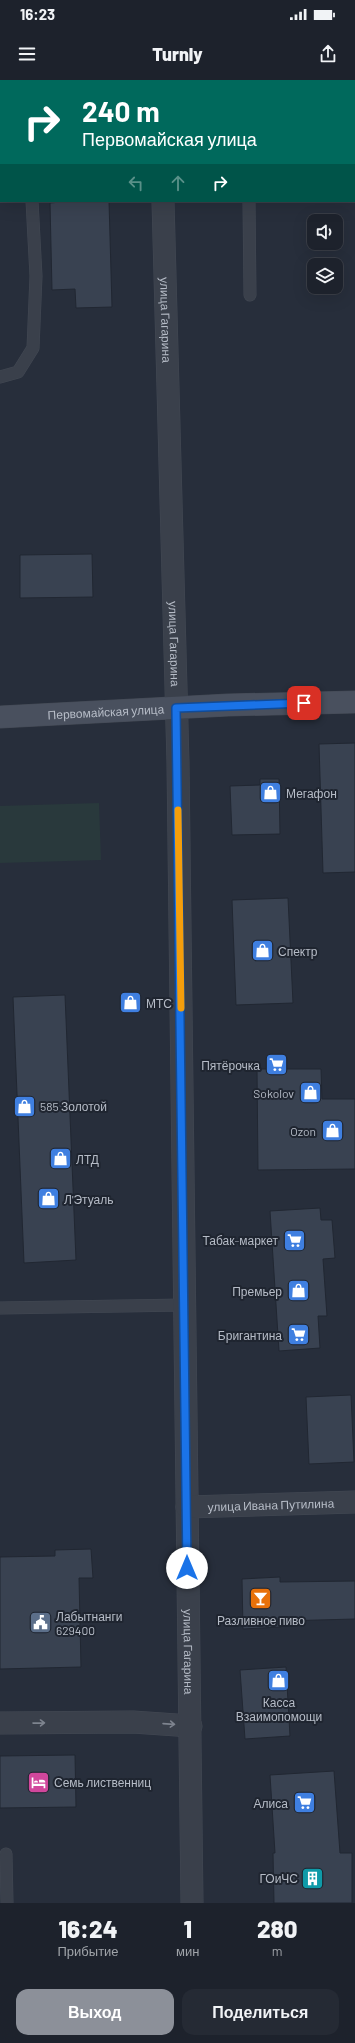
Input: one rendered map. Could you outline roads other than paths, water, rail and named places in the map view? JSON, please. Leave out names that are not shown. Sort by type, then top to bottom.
[{"type":"main road","name":"Первомайская улица","points":[[0,717],[176,708],[355,702]]},
{"type":"street","name":"улица Гагарина","points":[[163,202],[176,708],[192,1903]]},
{"type":"street","name":"улица Ивана Путилина","points":[[187,1507],[355,1502]]},
{"type":"street","points":[[0,1723],[132,1722],[190,1726]]},
{"type":"lane","points":[[0,377],[18,372],[33,348],[36,276],[32,202]]},
{"type":"lane","points":[[249,202],[250,295]]},
{"type":"lane","points":[[0,1308],[184,1305]]},
{"type":"lane","points":[[6,1854],[7,1903]]},
{"type":"place","name":"Мегафон","points":[[271,793]]},
{"type":"place","name":"Спектр","points":[[262,951]]},
{"type":"place","name":"МТС","points":[[131,1003]]},
{"type":"place","name":"Пятёрочка","points":[[276,1065]]},
{"type":"place","name":"Sokolov","points":[[310,1093]]},
{"type":"place","name":"585 Золотой","points":[[24,1106]]},
{"type":"place","name":"Ozon","points":[[332,1131]]},
{"type":"place","name":"ЛТД","points":[[60,1159]]},
{"type":"place","name":"Л'Этуаль","points":[[49,1199]]},
{"type":"place","name":"Табак-маркет","points":[[294,1240]]},
{"type":"place","name":"Премьер","points":[[298,1291]]},
{"type":"place","name":"Бригантина","points":[[298,1335]]},
{"type":"place","name":"Разливное пиво","points":[[261,1599]]},
{"type":"place","name":"Лабытнанги 629400","points":[[40,1623]]},
{"type":"place","name":"Касса Взаимопомощи","points":[[279,1681]]},
{"type":"place","name":"Семь лиственниц","points":[[38,1782]]},
{"type":"place","name":"Алиса","points":[[304,1803]]},
{"type":"place","name":"ГОиЧС","points":[[313,1878]]}]
